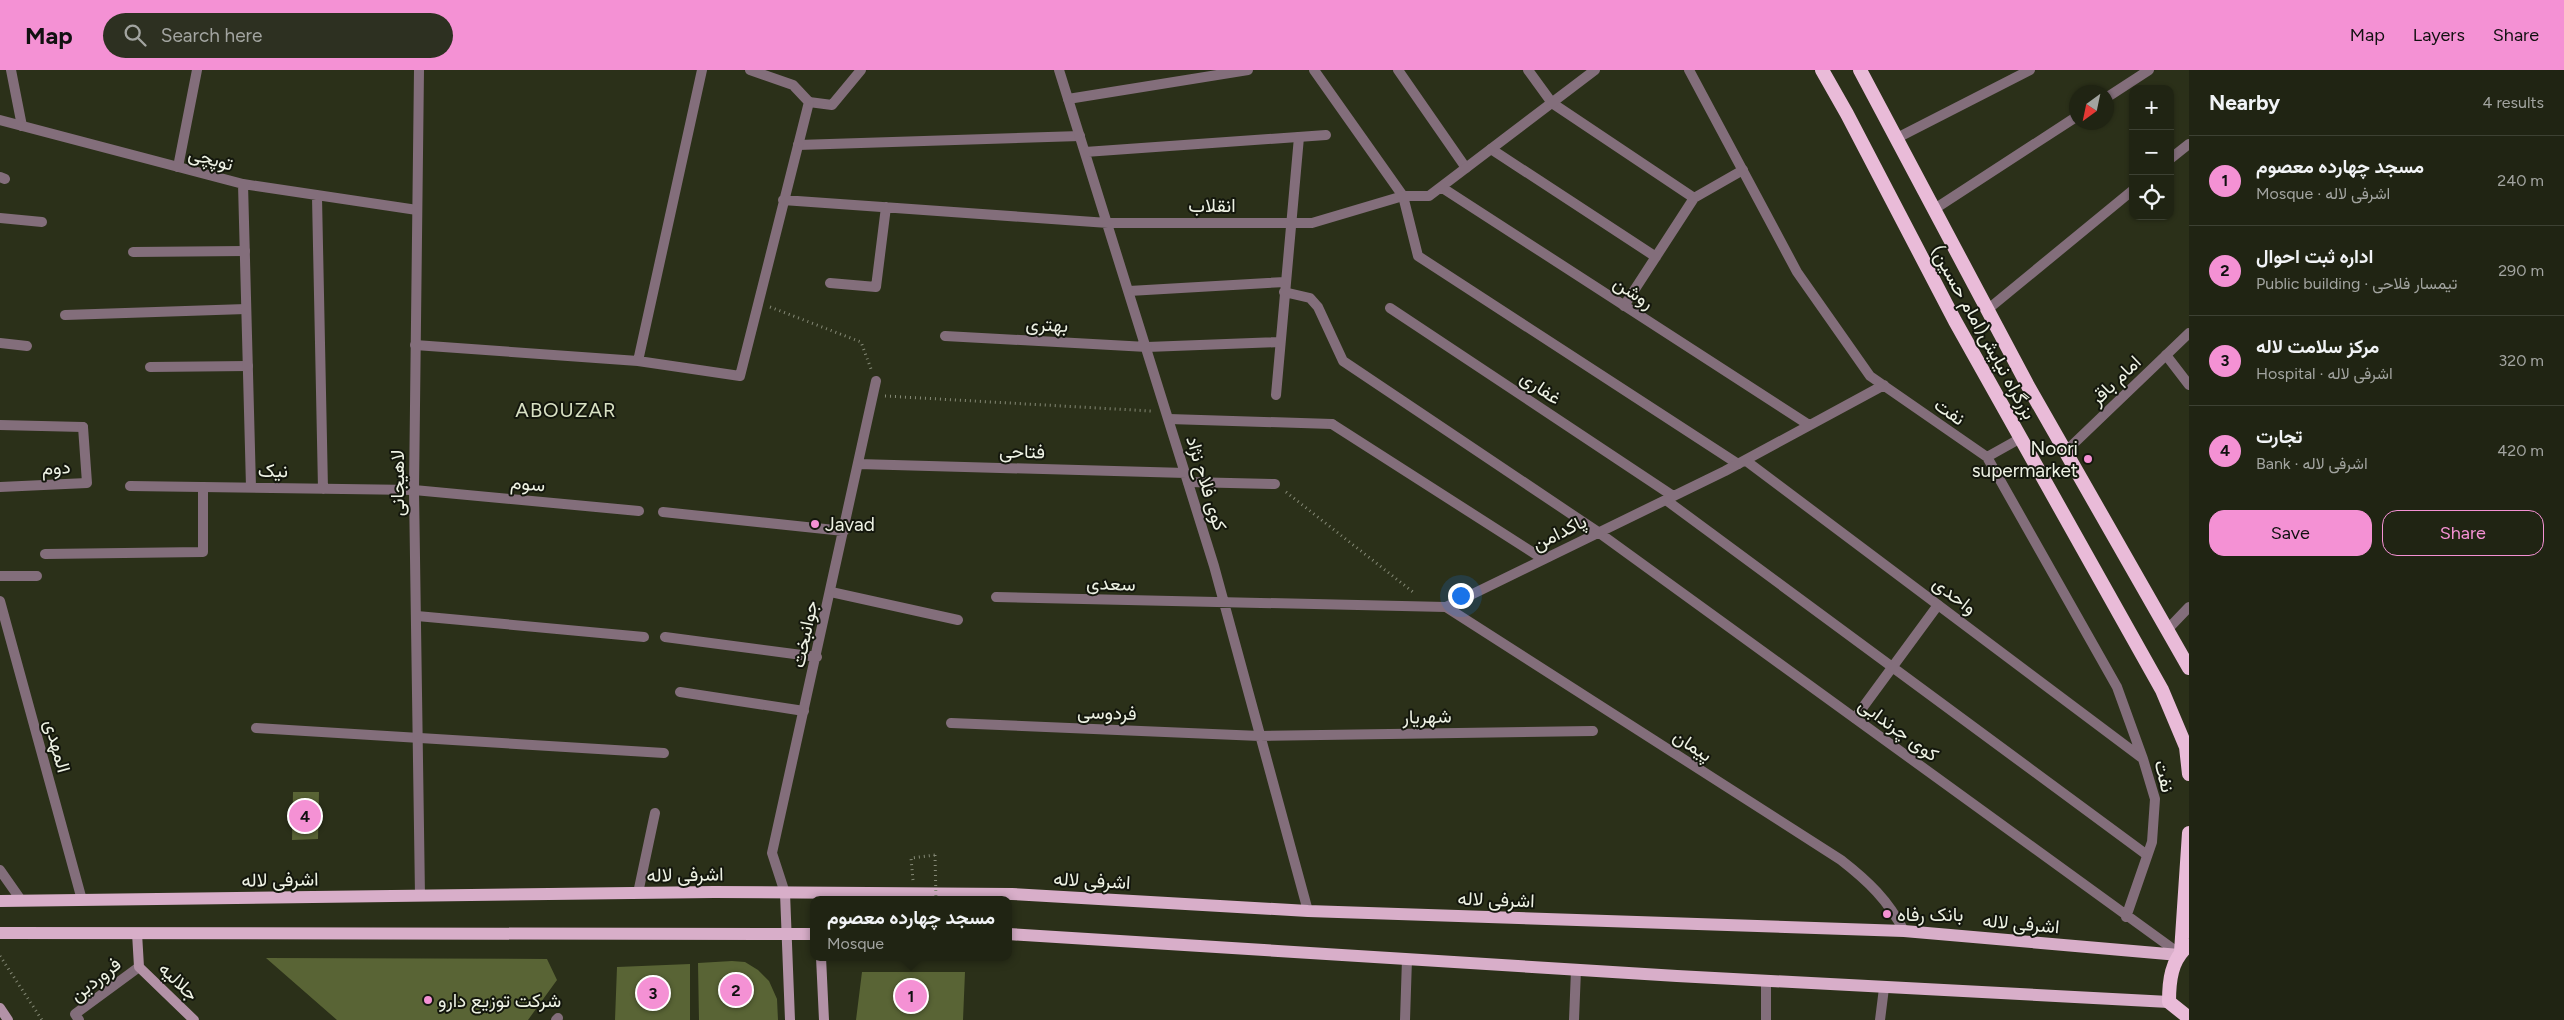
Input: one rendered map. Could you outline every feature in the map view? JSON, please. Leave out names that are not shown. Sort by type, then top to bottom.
[{"type":"highway","name":"بزرگراه نیایش(امام حسین)","points":[[1822,70],[1955,321],[2162,690],[2186,747],[2189,774]]},
{"type":"highway","name":"بزرگراه نیایش(امام حسین)","points":[[1860,70],[1933,210],[2065,452],[2189,668]]},
{"type":"highway","points":[[2189,832],[2182,952],[2169,977],[2169,1002],[2189,1018]]},
{"type":"main road","name":"اشرفی لاله","points":[[0,901],[638,893],[786,892],[819,896],[915,893],[1012,894],[1308,911],[1904,931],[2182,952]]},
{"type":"main road","points":[[786,892],[790,1020]]},
{"type":"main road","points":[[0,933],[810,934]]},
{"type":"main road","points":[[137,933],[139,967]]},
{"type":"main road","points":[[1012,934],[1576,970],[2169,1002]]},
{"type":"main road","points":[[821,961],[824,1020]]},
{"type":"main road","name":"جلالیه","points":[[139,967],[194,1020]]},
{"type":"main road","points":[[0,1008],[8,1020]]},
{"type":"street","points":[[11,70],[22,126]]},
{"type":"street","points":[[178,167],[197,70]]},
{"type":"street","name":"لاهیجانی","points":[[419,70],[414,490],[420,896]]},
{"type":"street","points":[[638,361],[702,70]]},
{"type":"street","points":[[750,70],[794,85],[809,102],[832,105],[861,70]]},
{"type":"street","name":"کوی فلاح نژاد","points":[[1058,70],[1187,477],[1224,604],[1308,911]]},
{"type":"street","points":[[1068,99],[1248,70]]},
{"type":"street","points":[[1314,70],[1404,196]]},
{"type":"street","points":[[1398,70],[1466,168]]},
{"type":"street","points":[[1528,70],[1552,103],[1694,198]]},
{"type":"street","name":"انقلاب","points":[[783,200],[1108,223],[1312,223],[1404,196],[1429,196],[1595,70]]},
{"type":"street","name":"نفت","points":[[1689,70],[1797,272],[1870,376],[1986,457],[2117,687],[2155,798],[2152,842],[2126,916]]},
{"type":"street","points":[[1897,138],[2030,70]]},
{"type":"street","points":[[2114,93],[2149,70]]},
{"type":"street","points":[[415,345],[638,361],[740,376],[809,102]]},
{"type":"street","name":"توپچی","points":[[0,120],[243,184],[317,197],[417,210]]},
{"type":"street","points":[[1933,210],[2069,122]]},
{"type":"street","points":[[1085,152],[1326,135]]},
{"type":"street","points":[[798,144],[1080,136]]},
{"type":"street","points":[[1276,395],[1298,137]]},
{"type":"street","points":[[2174,156],[2189,144]]},
{"type":"street","points":[[1491,149],[1656,257]]},
{"type":"street","points":[[1624,306],[1694,198],[1743,170]]},
{"type":"street","points":[[243,184],[251,488]]},
{"type":"street","name":"روشن","points":[[1441,188],[1810,425]]},
{"type":"street","points":[[1987,310],[2129,193]]},
{"type":"street","name":"واحدی","points":[[1404,196],[1418,256],[1741,462],[1938,604],[2143,759]]},
{"type":"street","points":[[317,197],[323,489]]},
{"type":"street","points":[[830,283],[876,287],[886,207]]},
{"type":"street","points":[[0,218],[42,222]]},
{"type":"street","points":[[133,252],[244,251]]},
{"type":"street","name":"کوی چرندابی","points":[[1129,291],[1285,287],[1310,298],[1318,307],[1343,361],[1598,532],[2126,916],[2182,952]]},
{"type":"street","name":"غفاری","points":[[1390,308],[1669,498],[1891,666],[2147,855]]},
{"type":"street","points":[[65,315],[246,309]]},
{"type":"street","name":"امام باقر","points":[[2065,452],[2189,334]]},
{"type":"street","name":"بهتری","points":[[945,336],[1147,347],[1280,342]]},
{"type":"street","points":[[0,343],[27,346]]},
{"type":"street","points":[[2166,356],[2189,385]]},
{"type":"street","points":[[150,366],[248,366]]},
{"type":"street","name":"جوانبخت","points":[[786,892],[772,853],[876,381]]},
{"type":"street","name":"پاکدامن","points":[[1224,604],[1446,607],[1741,462],[1884,385]]},
{"type":"street","points":[[1168,416],[1332,424],[1543,559]]},
{"type":"street","name":"دوم","points":[[0,426],[83,427],[87,483],[0,487]]},
{"type":"street","points":[[1986,457],[2021,438]]},
{"type":"street","name":"فتاحی","points":[[858,464],[1187,477],[1275,484]]},
{"type":"street","name":"نیک","points":[[130,486],[414,490]]},
{"type":"street","points":[[45,554],[203,552],[203,487]]},
{"type":"street","name":"سوم","points":[[414,490],[639,511]]},
{"type":"street","points":[[663,512],[844,531]]},
{"type":"street","points":[[0,576],[37,576]]},
{"type":"street","points":[[831,592],[958,620]]},
{"type":"street","name":"سعدی","points":[[996,597],[1224,604]]},
{"type":"street","name":"المهدی","points":[[0,601],[82,900]]},
{"type":"street","points":[[1855,718],[1891,666],[1938,604]]},
{"type":"street","name":"پیمان","points":[[1446,607],[1841,860],[1864,877],[1893,909],[1904,931]]},
{"type":"street","points":[[2167,630],[2189,607]]},
{"type":"street","points":[[417,616],[644,637]]},
{"type":"street","points":[[666,637],[816,657]]},
{"type":"street","points":[[680,692],[804,711]]},
{"type":"street","name":"فردوسی","points":[[951,723],[1260,736]]},
{"type":"street","points":[[256,728],[419,740],[664,753]]},
{"type":"street","name":"شهریار","points":[[1260,736],[1593,731]]},
{"type":"street","points":[[638,893],[655,813]]},
{"type":"street","points":[[0,870],[21,900]]},
{"type":"street","points":[[1405,1020],[1407,959]]},
{"type":"street","name":"فروردین","points":[[79,1020],[75,1014],[139,967]]},
{"type":"street","points":[[1574,1020],[1576,970]]},
{"type":"street","points":[[1766,981],[1766,1020]]},
{"type":"street","points":[[1880,1020],[1884,988]]},
{"type":"path","points":[[758,302],[861,342],[883,396],[1168,416]]},
{"type":"path","points":[[1275,484],[1433,607]]},
{"type":"path","points":[[915,893],[911,858],[935,855],[936,896]]},
{"type":"path","points":[[0,956],[42,1020]]},
{"type":"building","points":[[293,792],[319,792],[318,839],[292,840]]},
{"type":"building","name":"شرکت توزیع دارو","points":[[266,958],[547,959],[557,980],[528,1020],[337,1020]]},
{"type":"building","points":[[745,962],[758,970],[769,981],[777,999],[778,1020],[699,1020],[698,963]]},
{"type":"building","points":[[690,964],[690,1020],[615,1020],[617,967]]},
{"type":"building","points":[[862,972],[965,972],[963,1020],[856,1020]]},
{"type":"place","name":"Noori supermarket","points":[[2088,459]]},
{"type":"place","name":"Javad","points":[[815,524]]},
{"type":"place","name":"تجارت","points":[[305,816]]},
{"type":"place","name":"بانک رفاه","points":[[1887,914]]},
{"type":"place","name":"اداره ثبت احوال","points":[[736,990]]},
{"type":"place","name":"مرکز سلامت لاله","points":[[653,993]]},
{"type":"place","name":"مسجد چهارده معصوم","points":[[911,996]]},
{"type":"place","name":"شرکت توزیع دارو","points":[[428,1000]]},
{"type":"district","name":"ABOUZAR","points":[[566,410]]}]
